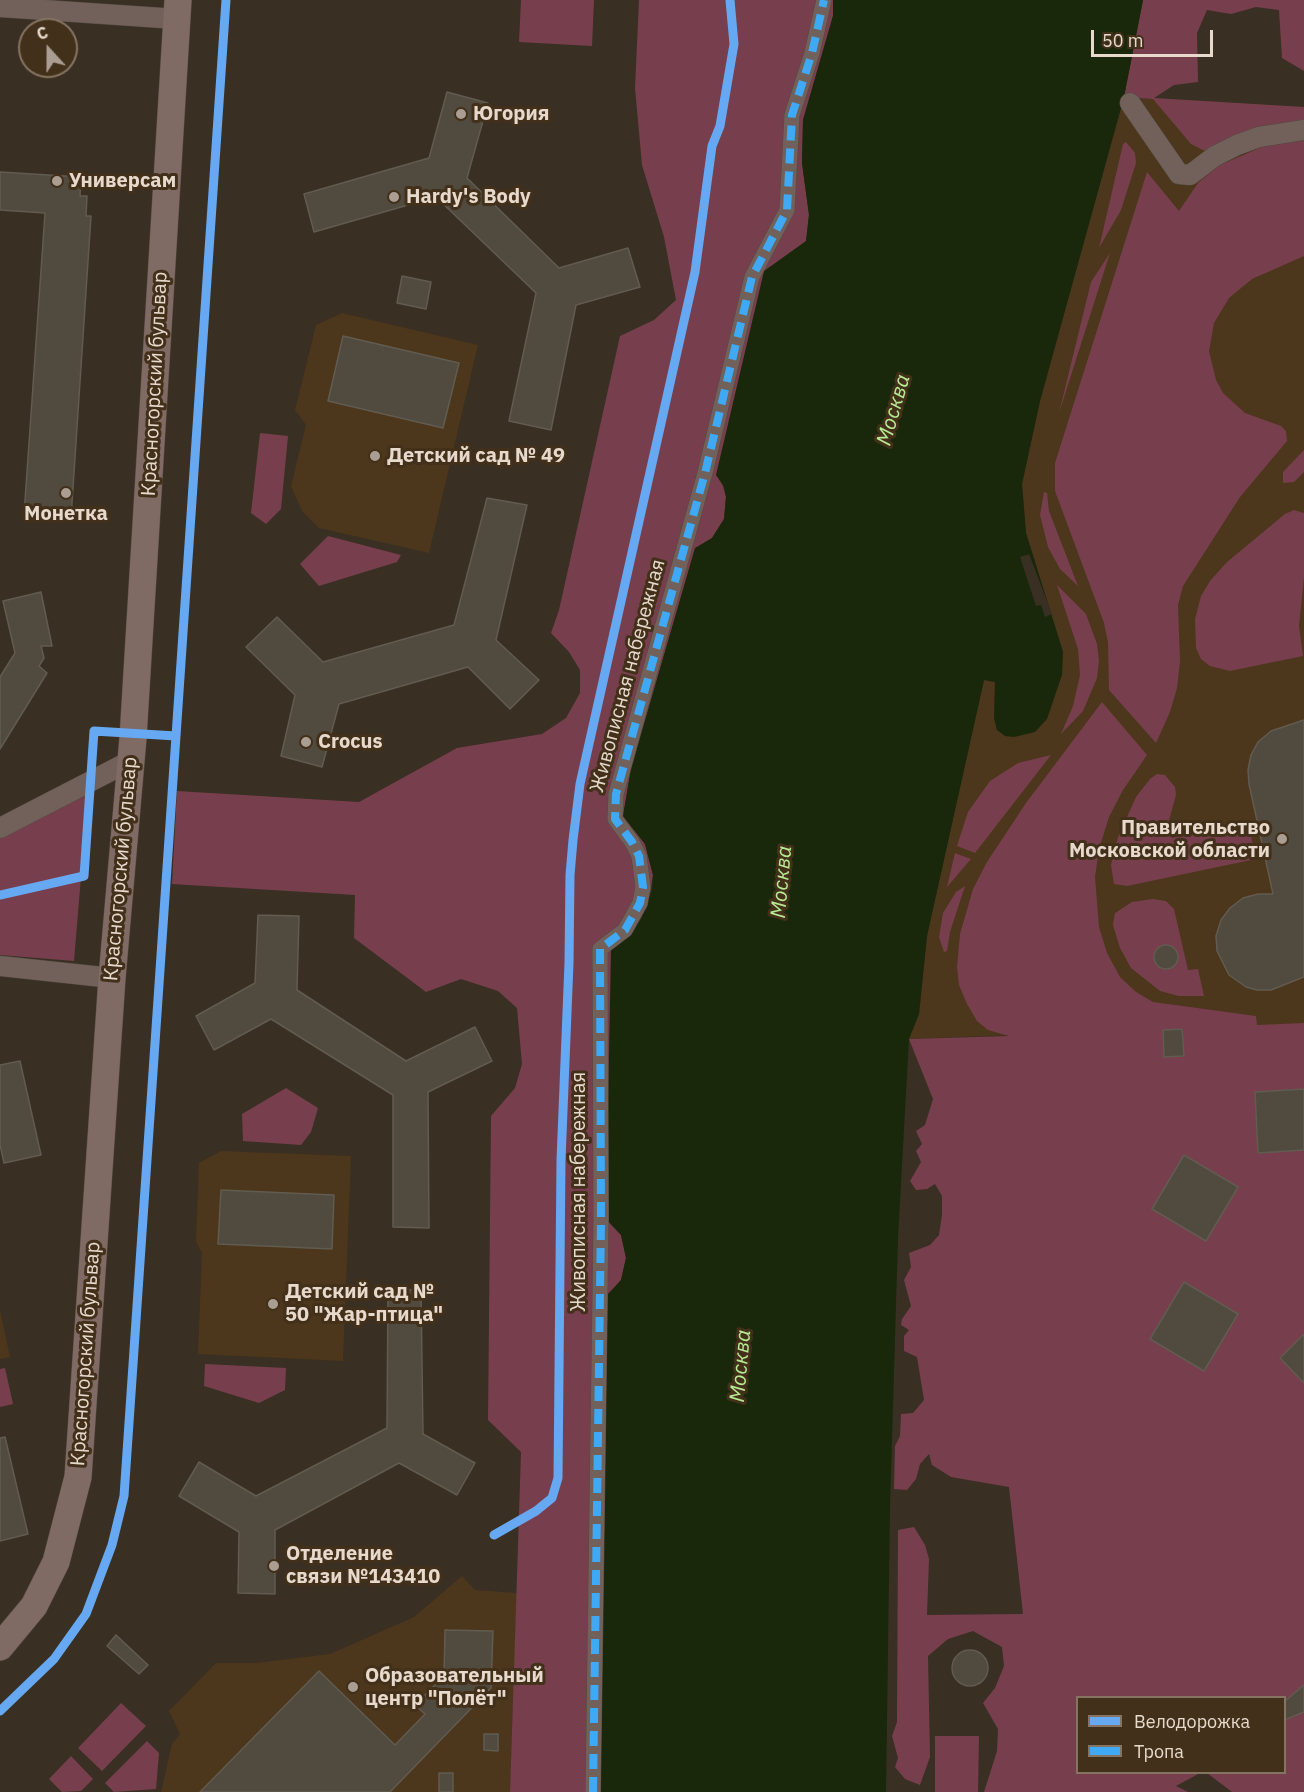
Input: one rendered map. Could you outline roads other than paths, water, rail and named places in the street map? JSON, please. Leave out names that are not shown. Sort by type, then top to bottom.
[{"type":"main road","name":"Красногорский бульвар","points":[[0,1647],[34,1606],[56,1562],[78,1477],[112,978],[130,761],[178,10]]},
{"type":"street","name":"Живописная набережная","points":[[593,1792],[601,1221],[600,949],[613,940],[629,923],[640,903],[643,887],[639,856],[615,819],[616,794],[705,473],[752,277],[787,210],[792,115],[812,53],[824,0]]},
{"type":"street","points":[[0,7],[178,10]]},
{"type":"street","points":[[1130,103],[1179,174],[1190,175],[1215,156],[1244,143],[1304,130]]},
{"type":"street","points":[[0,828],[130,761]]},
{"type":"street","points":[[0,966],[112,978]]},
{"type":"water","name":"Москва","points":[[833,0],[1143,0],[1124,97],[1040,401],[1022,484],[1026,533],[1063,652],[1062,675],[1047,719],[1035,732],[1014,737],[1005,736],[997,730],[994,718],[995,682],[984,680],[927,936],[919,1014],[909,1039],[898,1237],[890,1506],[886,1792],[599,1792],[607,1295],[621,1280],[626,1258],[621,1235],[606,1219],[611,948],[632,931],[641,919],[652,890],[653,875],[645,844],[623,816],[631,769],[695,548],[712,538],[724,519],[726,497],[724,487],[716,475],[764,271],[806,241],[809,215],[802,163],[803,120],[833,16]]},
{"type":"place","name":"Югория","points":[[461,114]]},
{"type":"place","name":"Универсам","points":[[57,181]]},
{"type":"place","name":"Hardy's Body","points":[[394,197]]},
{"type":"place","name":"Детский сад № 49","points":[[375,456]]},
{"type":"place","name":"Монетка","points":[[66,493]]},
{"type":"place","name":"Crocus","points":[[306,742]]},
{"type":"place","name":"Правительство Московской области","points":[[1282,839]]},
{"type":"place","name":"Детский сад № 50 \"Жар-птица\"","points":[[273,1304]]},
{"type":"place","name":"Отделение связи №143410","points":[[274,1566]]},
{"type":"place","name":"Образовательный центр \"Полёт\"","points":[[353,1687]]}]
